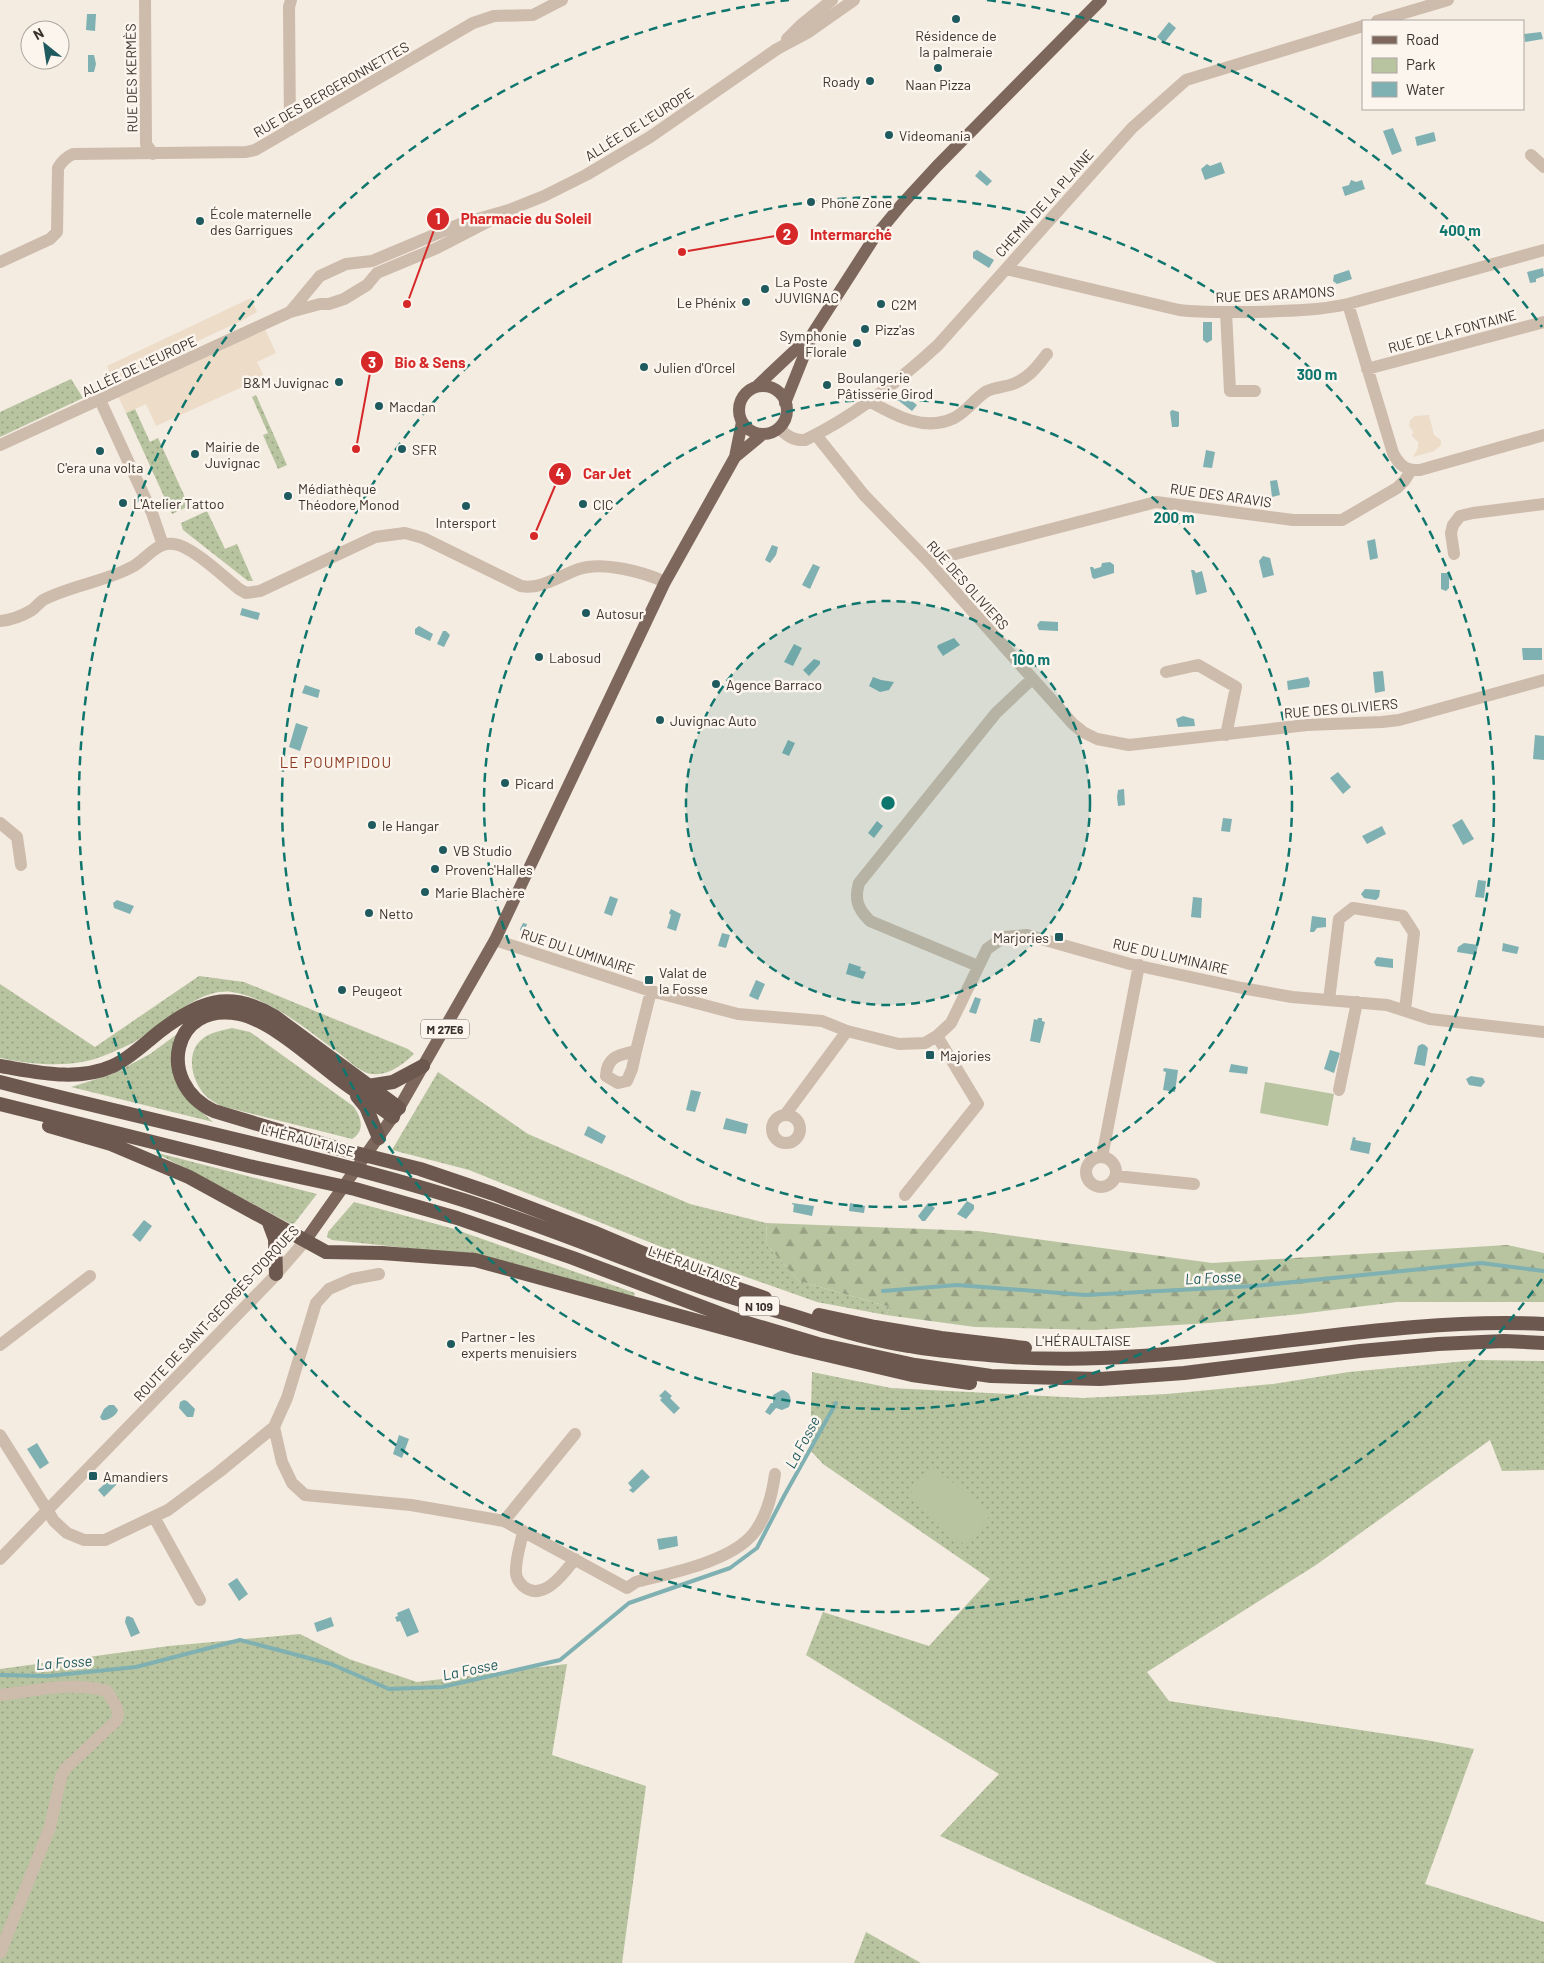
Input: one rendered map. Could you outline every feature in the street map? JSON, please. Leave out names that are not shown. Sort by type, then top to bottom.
[{"type":"highway","points":[[0,1066],[71,1075],[96,1071],[113,1066],[128,1057],[171,1024],[198,1007],[212,1002],[238,1001],[269,1013],[368,1086],[396,1112]]},
{"type":"highway","points":[[396,1112],[350,1087],[283,1036],[259,1022],[240,1014],[218,1013],[204,1017],[186,1031],[177,1050],[179,1074],[188,1090],[206,1108],[340,1149],[420,1169],[593,1232],[683,1270],[826,1317],[941,1338],[1011,1347],[1075,1352],[1149,1351],[1253,1345]]},
{"type":"highway","points":[[368,1086],[393,1082],[423,1066]]},
{"type":"highway","name":"L'HÉRAULTAISE","points":[[0,1082],[374,1174],[465,1201],[552,1230],[695,1285],[836,1329],[909,1346],[994,1356],[1097,1359],[1180,1354],[1435,1325],[1502,1322],[1544,1324]]},
{"type":"highway","points":[[350,1087],[366,1107],[377,1141]]},
{"type":"highway","name":"N 109","points":[[0,1104],[249,1166],[355,1189],[457,1218],[573,1258],[737,1320],[818,1344],[915,1366],[991,1376],[1100,1379],[1184,1373],[1360,1351],[1438,1344],[1504,1341],[1544,1343]]},
{"type":"highway","points":[[0,1113],[111,1144],[151,1159],[189,1177],[268,1220],[308,1238],[326,1252],[382,1253],[475,1260],[787,1346],[922,1376],[990,1385],[1100,1386],[1195,1376],[1257,1365]]},
{"type":"highway","points":[[268,1220],[275,1239],[276,1274]]},
{"type":"main road","points":[[813,333],[742,399],[739,407],[742,422],[750,431],[763,434],[773,432],[779,428],[786,414],[786,403],[813,333],[863,254],[902,204],[1101,0]]},
{"type":"main road","points":[[756,387],[765,386],[775,390],[786,403]]},
{"type":"main road","name":"ROUTE DE SAINT-GEORGES-D'ORQUES","points":[[308,1238],[396,1112],[495,940],[665,582],[735,457],[742,422]]},
{"type":"main road","name":"ROUTE DE SAINT-GEORGES-D'ORQUES","points":[[735,457],[763,434]]},
{"type":"street","name":"RUE DES KERMÈS","points":[[145,0],[146,144],[153,154]]},
{"type":"street","points":[[290,130],[289,7],[291,0]]},
{"type":"street","name":"RUE DES BERGERONNETTES","points":[[0,262],[50,239],[57,232],[58,168],[68,156],[74,154],[246,152],[256,150],[472,24],[494,16],[532,15],[562,0]]},
{"type":"street","name":"ALLÉE DE L'EUROPE","points":[[777,49],[801,25],[832,0]]},
{"type":"street","name":"ALLÉE DE L'EUROPE","points":[[290,312],[320,276],[346,264],[372,262],[460,224],[509,210],[544,196],[615,158],[650,138],[777,49],[807,33],[854,0]]},
{"type":"street","points":[[1380,20],[1448,0]]},
{"type":"street","name":"CHEMIN DE LA PLAINE","points":[[779,428],[786,436],[798,441],[805,440],[871,402],[910,372],[938,345],[1132,128],[1186,80],[1362,26]]},
{"type":"street","points":[[1531,155],[1544,167]]},
{"type":"street","name":"ALLÉE DE L'EUROPE","points":[[0,445],[290,312],[344,299],[367,285],[370,279],[377,273],[467,234],[509,210]]},
{"type":"street","name":"RUE DES ARAMONS","points":[[1006,269],[1179,310],[1196,312],[1293,311],[1327,309],[1348,304],[1544,250]]},
{"type":"street","points":[[362,263],[366,267],[370,279]]},
{"type":"street","points":[[312,286],[312,293],[320,304]]},
{"type":"street","points":[[1348,304],[1393,453],[1402,466],[1411,470],[1420,470],[1544,435]]},
{"type":"street","points":[[1226,312],[1230,391],[1255,391]]},
{"type":"street","name":"RUE DE LA FONTAINE","points":[[1367,369],[1544,322]]},
{"type":"street","points":[[871,402],[900,418],[923,424],[939,423],[955,418],[987,391],[1014,384],[1032,374],[1047,354]]},
{"type":"street","points":[[100,400],[152,513],[163,545]]},
{"type":"street","name":"RUE DES OLIVIERS","points":[[816,435],[864,495],[928,561],[1072,724],[1097,739],[1129,744],[1307,725],[1398,720],[1544,680]]},
{"type":"street","name":"RUE DES ARAVIS","points":[[928,561],[1156,502],[1293,520],[1342,520],[1396,488],[1405,480],[1411,470]]},
{"type":"street","points":[[1454,554],[1451,533],[1453,525],[1460,516],[1473,512],[1544,504]]},
{"type":"street","points":[[0,621],[10,620],[33,610],[42,601],[84,584],[101,581],[131,567],[163,545],[172,543],[181,545],[191,551],[246,593],[253,593],[272,586],[375,537],[404,533],[423,538],[521,586],[528,587],[546,583],[581,568],[590,567],[632,569],[665,582]]},
{"type":"street","points":[[1166,672],[1198,665],[1236,687],[1226,735]]},
{"type":"street","points":[[978,966],[870,921],[857,904],[856,893],[859,883],[996,713],[1032,679]]},
{"type":"street","points":[[0,823],[17,837],[20,864]]},
{"type":"street","points":[[1329,1000],[1339,919],[1353,908],[1403,916],[1414,933],[1405,1010]]},
{"type":"street","name":"RUE DU LUMINAIRE","points":[[495,940],[651,991],[738,1014],[822,1021],[847,1031],[899,1044],[925,1043],[937,1036],[951,1023],[988,949],[1004,937],[1027,935],[1139,965],[1292,997],[1388,1005],[1430,1019],[1544,1032]]},
{"type":"street","points":[[1102,1157],[1139,965]]},
{"type":"street","points":[[636,1051],[651,991]]},
{"type":"street","points":[[1339,1090],[1357,1002]]},
{"type":"street","points":[[785,1115],[847,1031]]},
{"type":"street","points":[[905,1195],[978,1104],[937,1036]]},
{"type":"street","points":[[1096,1157],[1102,1157],[1112,1161],[1116,1170],[1116,1176],[1106,1187],[1100,1188],[1090,1184],[1086,1174],[1088,1164],[1096,1157]]},
{"type":"street","points":[[1116,1176],[1194,1184]]},
{"type":"street","name":"ROUTE DE SAINT-GEORGES-D'ORQUES","points":[[47,1511],[276,1274],[308,1238]]},
{"type":"street","points":[[0,1435],[47,1511],[66,1533],[84,1540],[105,1540],[168,1510],[219,1472],[274,1427],[287,1398],[316,1303],[329,1289],[352,1279],[379,1274]]},
{"type":"street","points":[[0,1345],[90,1276]]},
{"type":"street","points":[[274,1427],[282,1462],[292,1483],[305,1495],[411,1505],[504,1521],[627,1588],[636,1582],[723,1557],[752,1536],[763,1518],[772,1493],[775,1474]]},
{"type":"street","points":[[504,1521],[575,1434]]},
{"type":"street","name":"M 27E6","points":[[0,1559],[47,1511]]},
{"type":"street","points":[[154,1517],[200,1600]]},
{"type":"street","points":[[523,1531],[516,1574],[520,1584],[527,1590],[538,1592],[546,1588],[561,1576],[575,1559]]},
{"type":"street","points":[[0,1695],[51,1688],[90,1686],[107,1691],[118,1713],[116,1720],[65,1770],[61,1777],[50,1827],[0,1953]]},
{"type":"green space","points":[[71,379],[83,398],[0,437],[0,412]]},
{"type":"green space","points":[[256,395],[287,465],[278,469],[263,435],[268,433],[252,397]]},
{"type":"green space","points":[[135,409],[150,442],[158,438],[189,506],[172,514],[126,413]]},
{"type":"green space","points":[[207,511],[225,549],[237,544],[253,581],[248,581],[183,530],[181,523]]},
{"type":"green space","points":[[199,976],[244,982],[408,1049],[414,1054],[393,1070],[381,1074],[367,1073],[356,1067],[302,1025],[275,1008],[247,996],[232,992],[220,992],[195,1000],[135,1041],[96,1059],[68,1064],[40,1064],[0,1058],[0,984],[95,1047]]},
{"type":"green space","points":[[188,1026],[176,1044],[193,1104],[213,1122],[71,1087],[113,1074],[150,1054]]},
{"type":"green space","points":[[232,1028],[250,1032],[353,1106],[361,1123],[361,1128],[356,1136],[352,1139],[221,1106],[209,1098],[202,1091],[195,1078],[192,1062],[195,1047],[207,1036]]},
{"type":"green space","points":[[438,1072],[528,1134],[690,1204],[766,1223],[767,1245],[799,1281],[890,1307],[886,1315],[817,1302],[664,1248],[469,1170],[392,1150]]},
{"type":"green space","points":[[1265,1082],[1334,1094],[1328,1126],[1260,1113]]},
{"type":"green space","points":[[154,1152],[317,1194],[293,1225]]},
{"type":"green space","points":[[354,1202],[451,1228],[635,1293],[634,1297],[508,1262],[473,1255],[332,1240],[327,1237],[328,1232]]},
{"type":"green space","points":[[766,1223],[978,1231],[1212,1263],[1507,1245],[1544,1253],[1544,1302],[1397,1302],[1209,1323],[1094,1330],[975,1327],[886,1315],[890,1307],[799,1281],[767,1245]]},
{"type":"green space","points":[[1477,1360],[1544,1361],[1544,1470],[1502,1471],[1490,1440],[1316,1565],[1147,1672],[1169,1701],[1474,1749],[1425,1884],[1544,1922],[1544,1963],[1217,1963],[940,1836],[999,1774],[806,1655],[823,1612],[929,1646],[990,1579],[823,1464],[810,1450],[812,1372],[891,1388],[1083,1398],[1167,1394],[1273,1384],[1349,1372]]},
{"type":"green space","points":[[933,1466],[991,1514],[965,1545],[908,1497]]},
{"type":"green space","points":[[300,1634],[349,1659],[417,1682],[567,1664],[552,1755],[646,1786],[622,1963],[0,1963],[0,1669],[169,1646]]},
{"type":"green space","points":[[866,1932],[921,1963],[854,1963]]},
{"type":"shaded area","points":[[251,298],[257,312],[113,380],[107,366]]},
{"type":"shaded area","points":[[265,329],[276,353],[257,362],[264,377],[156,426],[146,404],[126,413],[118,396]]},
{"type":"shaded area","points":[[1429,415],[1434,435],[1441,440],[1441,445],[1434,451],[1413,457],[1418,448],[1418,442],[1412,436],[1413,431],[1409,426],[1410,420],[1415,416]]},
{"type":"water","points":[[87,14],[96,14],[95,31],[86,30]]},
{"type":"water","points":[[1169,22],[1176,28],[1164,43],[1157,37]]},
{"type":"water","points":[[1541,32],[1543,39],[1525,42],[1524,34]]},
{"type":"water","points":[[88,55],[94,55],[96,64],[94,72],[88,72]]},
{"type":"water","points":[[1393,128],[1402,151],[1392,155],[1383,131]]},
{"type":"water","points":[[1434,132],[1436,141],[1417,146],[1415,137]]},
{"type":"water","points":[[1221,162],[1225,173],[1205,180],[1201,169],[1207,164],[1210,166]]},
{"type":"water","points":[[980,170],[992,181],[987,186],[975,176]]},
{"type":"water","points":[[1351,180],[1356,182],[1362,180],[1365,189],[1345,196],[1342,187],[1349,185]]},
{"type":"water","points":[[977,250],[994,260],[989,268],[973,258],[973,252]]},
{"type":"water","points":[[1543,268],[1544,276],[1536,279],[1536,282],[1530,283],[1527,272]]},
{"type":"water","points":[[1349,270],[1352,279],[1337,284],[1333,281],[1334,275]]},
{"type":"water","points":[[1203,322],[1212,322],[1212,340],[1207,343],[1203,340]]},
{"type":"water","points":[[904,395],[917,405],[912,411],[899,401]]},
{"type":"water","points":[[1172,410],[1179,412],[1178,427],[1172,427],[1170,412]]},
{"type":"water","points":[[1206,450],[1215,452],[1212,468],[1203,467]]},
{"type":"water","points":[[1277,480],[1280,495],[1272,497],[1270,481]]},
{"type":"water","points":[[1375,539],[1378,558],[1370,560],[1367,541]]},
{"type":"water","points":[[772,545],[778,547],[776,555],[770,563],[765,560]]},
{"type":"water","points":[[1263,556],[1270,558],[1274,575],[1263,578],[1259,561]]},
{"type":"water","points":[[1110,562],[1114,565],[1114,573],[1094,579],[1092,577],[1090,567],[1094,569],[1101,567],[1102,563]]},
{"type":"water","points":[[813,564],[820,567],[810,589],[802,585]]},
{"type":"water","points":[[1191,570],[1194,570],[1196,573],[1202,571],[1207,592],[1196,595]]},
{"type":"water","points":[[1441,573],[1449,573],[1449,588],[1446,591],[1441,589]]},
{"type":"water","points":[[242,608],[260,613],[258,620],[240,615]]},
{"type":"water","points":[[1040,621],[1058,622],[1058,631],[1039,630],[1037,625]]},
{"type":"water","points":[[419,626],[433,634],[430,641],[415,634],[415,629]]},
{"type":"water","points":[[443,631],[450,635],[444,647],[437,644]]},
{"type":"water","points":[[954,638],[960,645],[943,656],[937,647],[938,645]]},
{"type":"water","points":[[794,644],[802,648],[793,666],[784,662]]},
{"type":"water","points":[[1522,648],[1542,648],[1542,660],[1523,660]]},
{"type":"water","points":[[814,659],[820,661],[820,664],[809,676],[803,670]]},
{"type":"water","points":[[1383,671],[1385,691],[1375,693],[1373,672]]},
{"type":"water","points":[[873,677],[894,682],[889,690],[880,692],[869,686]]},
{"type":"water","points":[[1308,677],[1309,687],[1288,690],[1287,681]]},
{"type":"water","points":[[305,685],[320,690],[318,698],[302,693]]},
{"type":"water","points":[[1183,716],[1194,719],[1195,726],[1178,727],[1176,719]]},
{"type":"water","points":[[296,723],[308,727],[300,751],[289,747]]},
{"type":"water","points":[[1535,735],[1544,736],[1544,760],[1533,759]]},
{"type":"water","points":[[788,740],[795,743],[789,756],[782,753]]},
{"type":"water","points":[[1338,772],[1351,787],[1343,794],[1330,778]]},
{"type":"water","points":[[1124,789],[1125,805],[1118,806],[1118,790]]},
{"type":"water","points":[[1223,818],[1232,819],[1230,832],[1221,831]]},
{"type":"water","points":[[1462,819],[1474,839],[1463,845],[1452,825]]},
{"type":"water","points":[[877,821],[883,826],[874,838],[868,833]]},
{"type":"water","points":[[1382,826],[1386,834],[1367,844],[1362,836]]},
{"type":"water","points":[[1478,880],[1486,881],[1484,898],[1475,897]]},
{"type":"water","points":[[1365,889],[1380,890],[1379,897],[1376,900],[1364,898],[1361,894]]},
{"type":"water","points":[[610,896],[618,899],[612,916],[604,913]]},
{"type":"water","points":[[1193,897],[1202,898],[1201,918],[1191,917]]},
{"type":"water","points":[[117,900],[134,906],[130,914],[114,908],[113,903]]},
{"type":"water","points":[[671,909],[681,914],[676,931],[667,928]]},
{"type":"water","points":[[1312,916],[1326,918],[1326,927],[1317,928],[1314,932],[1310,932]]},
{"type":"water","points":[[523,923],[527,924],[528,931],[535,935],[533,941],[522,934],[520,929]]},
{"type":"water","points":[[722,933],[730,935],[726,948],[718,946]]},
{"type":"water","points":[[1464,943],[1478,945],[1476,955],[1457,952],[1458,947]]},
{"type":"water","points":[[1503,943],[1519,947],[1517,954],[1502,951]]},
{"type":"water","points":[[1377,957],[1393,959],[1393,968],[1376,966],[1374,962]]},
{"type":"water","points":[[849,963],[861,967],[860,970],[866,972],[863,979],[846,974]]},
{"type":"water","points":[[756,980],[765,984],[758,1000],[749,996]]},
{"type":"water","points":[[975,997],[981,999],[976,1014],[969,1012]]},
{"type":"water","points":[[1042,1018],[1042,1021],[1045,1022],[1040,1043],[1030,1041],[1034,1019],[1037,1020]]},
{"type":"water","points":[[1422,1044],[1428,1048],[1425,1066],[1414,1064],[1418,1046]]},
{"type":"water","points":[[1330,1050],[1340,1053],[1334,1073],[1324,1069]]},
{"type":"water","points":[[1231,1064],[1248,1067],[1247,1074],[1229,1072]]},
{"type":"water","points":[[1164,1068],[1178,1070],[1175,1092],[1163,1090],[1166,1072],[1163,1071]]},
{"type":"water","points":[[1471,1076],[1483,1078],[1485,1082],[1481,1087],[1469,1085],[1466,1079]]},
{"type":"water","points":[[691,1090],[701,1092],[695,1112],[686,1110]]},
{"type":"water","points":[[726,1118],[748,1124],[746,1134],[723,1129]]},
{"type":"water","points":[[588,1126],[606,1136],[602,1144],[584,1135]]},
{"type":"water","points":[[1353,1137],[1356,1138],[1355,1140],[1371,1143],[1369,1154],[1350,1150]]},
{"type":"water","points":[[967,1201],[974,1205],[974,1209],[966,1219],[957,1214]]},
{"type":"water","points":[[792,1203],[814,1206],[812,1216],[793,1212],[794,1205]]},
{"type":"water","points":[[850,1203],[865,1206],[864,1213],[849,1211]]},
{"type":"water","points":[[928,1203],[935,1208],[925,1221],[922,1221],[918,1216]]},
{"type":"water","points":[[144,1220],[152,1226],[140,1242],[132,1235]]},
{"type":"water","points":[[665,1390],[672,1396],[670,1398],[680,1408],[674,1414],[660,1400],[662,1398],[659,1396]]},
{"type":"water","points":[[782,1390],[790,1396],[789,1407],[782,1410],[776,1408],[770,1415],[765,1412],[773,1403],[773,1395]]},
{"type":"water","points":[[184,1400],[195,1409],[193,1417],[187,1417],[179,1408],[180,1402]]},
{"type":"water","points":[[109,1405],[114,1405],[118,1410],[114,1416],[102,1420],[100,1417],[104,1409]]},
{"type":"water","points":[[399,1435],[409,1439],[402,1458],[393,1454]]},
{"type":"water","points":[[37,1443],[49,1463],[40,1469],[27,1449]]},
{"type":"water","points":[[642,1469],[650,1477],[633,1493],[629,1490],[632,1488],[628,1483]]},
{"type":"water","points":[[112,1477],[118,1483],[104,1497],[98,1490]]},
{"type":"water","points":[[677,1536],[678,1546],[659,1550],[657,1539]]},
{"type":"water","points":[[237,1578],[248,1594],[239,1601],[228,1584]]},
{"type":"water","points":[[409,1608],[419,1632],[407,1637],[400,1621],[397,1622],[395,1617],[398,1616],[397,1613]]},
{"type":"water","points":[[128,1616],[133,1618],[140,1633],[131,1637],[125,1622]]},
{"type":"water","points":[[331,1617],[334,1626],[317,1632],[314,1623]]},
{"type":"waterway","name":"La Fosse","points":[[883,1291],[957,1285],[1085,1295],[1254,1286],[1481,1263],[1544,1271]]},
{"type":"waterway","name":"La Fosse","points":[[0,1675],[48,1676],[136,1667],[240,1640],[331,1664],[389,1689],[442,1687],[560,1660],[629,1603],[730,1568],[757,1548],[836,1403]]},
{"type":"place","name":"Résidence de la palmeraie","points":[[956,19]]},
{"type":"place","name":"Naan Pizza","points":[[938,68]]},
{"type":"place","name":"Roady","points":[[870,81]]},
{"type":"place","name":"Videomania","points":[[889,135]]},
{"type":"place","name":"Phone Zone","points":[[811,202]]},
{"type":"place","name":"École maternelle des Garrigues","points":[[200,221]]},
{"type":"place","name":"Intermarché","points":[[682,252]]},
{"type":"place","name":"La Poste JUVIGNAC","points":[[765,289]]},
{"type":"place","name":"Le Phénix","points":[[746,302]]},
{"type":"place","name":"Pharmacie du Soleil","points":[[407,304]]},
{"type":"place","name":"C2M","points":[[881,304]]},
{"type":"place","name":"Pizz'as","points":[[865,329]]},
{"type":"place","name":"Symphonie Florale","points":[[857,343]]},
{"type":"place","name":"Julien d'Orcel","points":[[644,367]]},
{"type":"place","name":"B&M Juvignac","points":[[339,382]]},
{"type":"place","name":"Boulangerie Pâtisserie Girod","points":[[827,385]]},
{"type":"place","name":"Macdan","points":[[379,406]]},
{"type":"place","name":"Bio & Sens","points":[[356,449]]},
{"type":"place","name":"SFR","points":[[402,449]]},
{"type":"place","name":"C'era una volta","points":[[100,451]]},
{"type":"place","name":"Mairie de Juvignac","points":[[195,454]]},
{"type":"place","name":"Médiathèque Théodore Monod","points":[[288,496]]},
{"type":"place","name":"L'Atelier Tattoo","points":[[123,503]]},
{"type":"place","name":"CIC","points":[[583,504]]},
{"type":"place","name":"Intersport","points":[[466,506]]},
{"type":"place","name":"Car Jet","points":[[534,536]]},
{"type":"place","name":"Autosur","points":[[586,613]]},
{"type":"place","name":"Labosud","points":[[539,657]]},
{"type":"place","name":"Agence Barraco","points":[[716,684]]},
{"type":"place","name":"Juvignac Auto","points":[[660,720]]},
{"type":"place","name":"Picard","points":[[505,783]]},
{"type":"place","name":"le Hangar","points":[[372,825]]},
{"type":"place","name":"VB Studio","points":[[443,850]]},
{"type":"place","name":"Provenc'Halles","points":[[435,869]]},
{"type":"place","name":"Marie Blachère","points":[[425,892]]},
{"type":"place","name":"Netto","points":[[369,913]]},
{"type":"place","name":"Marjories","points":[[1059,937]]},
{"type":"place","name":"Valat de la Fosse","points":[[649,980]]},
{"type":"place","name":"Peugeot","points":[[342,990]]},
{"type":"place","name":"Majories","points":[[930,1055]]},
{"type":"place","name":"Partner - les experts menuisiers","points":[[451,1344]]},
{"type":"place","name":"Amandiers","points":[[93,1476]]},
{"type":"district","name":"LE POUMPIDOU","points":[[336,762]]}]
